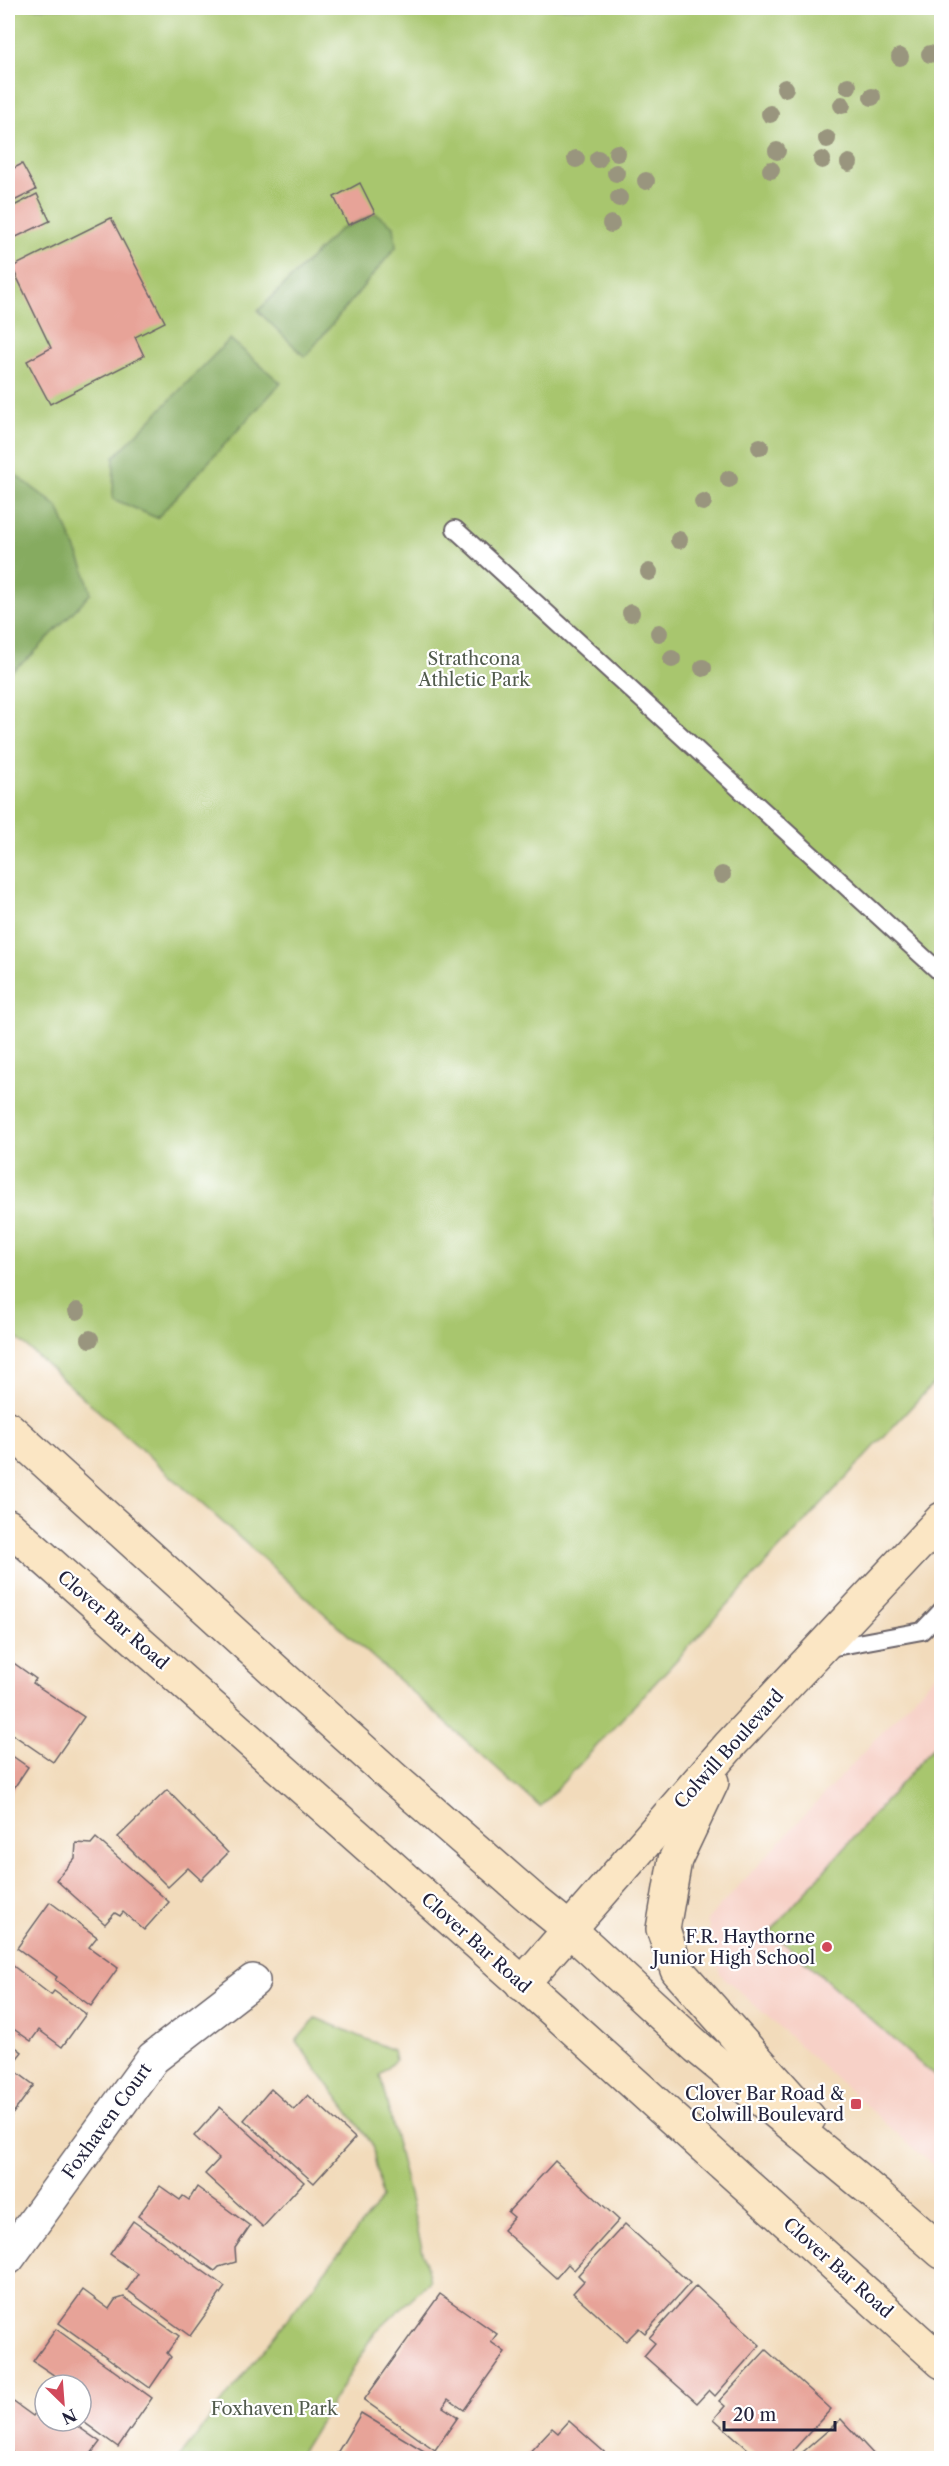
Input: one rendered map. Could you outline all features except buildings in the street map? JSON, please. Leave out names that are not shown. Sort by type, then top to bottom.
[{"type":"main road","points":[[8,1428],[400,1784],[569,1929],[697,2047],[878,2196],[942,2252]]},
{"type":"main road","name":"Colwill Boulevard","points":[[522,1984],[729,1746],[942,1519]]},
{"type":"main road","name":"Clover Bar Road","points":[[8,1526],[942,2362]]},
{"type":"main road","points":[[729,1746],[675,1860],[663,1929],[677,1971],[878,2196]]},
{"type":"street","name":"Foxhaven Court","points":[[8,2258],[153,2058],[253,1981]]},
{"type":"lane","points":[[454,529],[942,974]]},
{"type":"lane","points":[[820,1650],[922,1631],[942,1610]]},
{"type":"shaded area","name":"F.R. Haythorne Junior High School","points":[[941,1669],[941,2173],[720,1974],[707,1920]]},
{"type":"green space","name":"Strathcona Athletic Park","points":[[8,8],[941,8],[941,1375],[540,1807],[8,1330]]},
{"type":"green space","points":[[375,213],[394,226],[396,247],[305,357],[258,311],[339,230]]},
{"type":"green space","points":[[230,339],[281,383],[157,518],[113,499],[114,457]]},
{"type":"green space","points":[[8,469],[58,507],[84,569],[91,593],[32,655],[8,674]]},
{"type":"green space","points":[[941,1738],[941,2082],[771,1931]]},
{"type":"green space","name":"Foxhaven Park","points":[[316,2018],[393,2050],[395,2060],[380,2075],[430,2281],[375,2333],[298,2458],[179,2458],[382,2198],[372,2144],[296,2041]]},
{"type":"place","name":"F.R. Haythorne Junior High School","points":[[827,1947]]},
{"type":"place","name":"Clover Bar Road & Colwill Boulevard","points":[[856,2104]]}]
